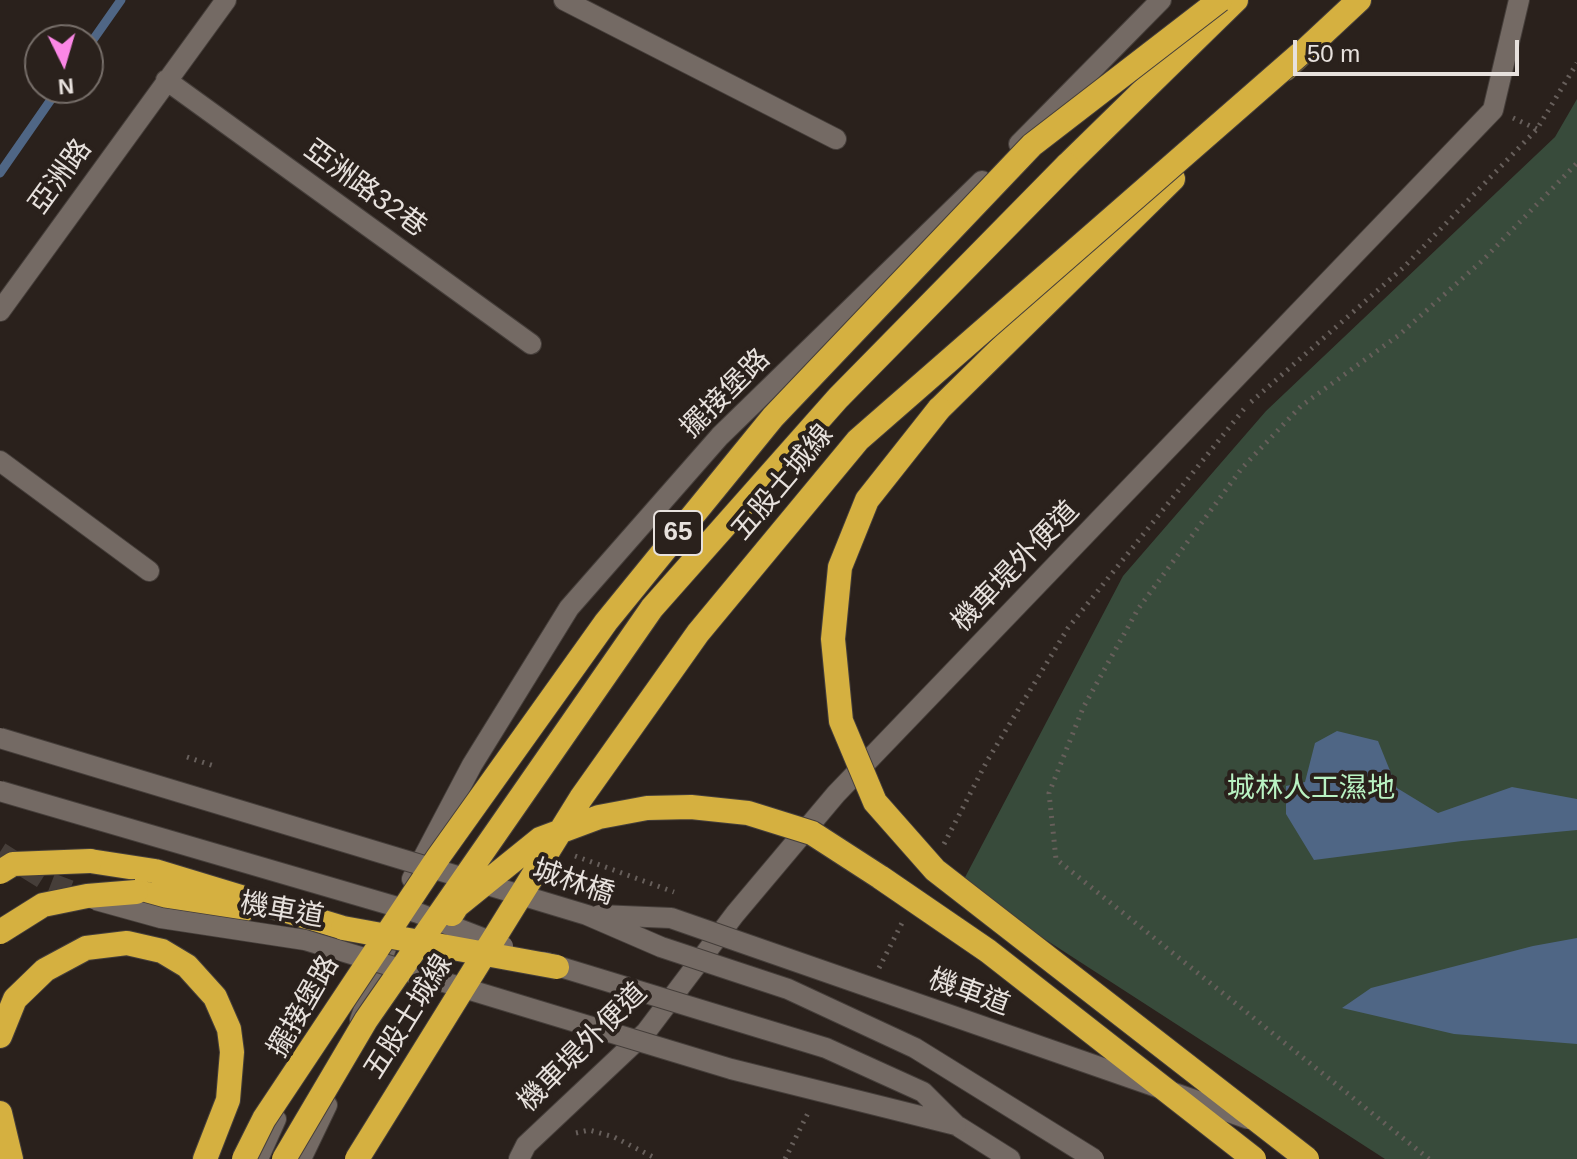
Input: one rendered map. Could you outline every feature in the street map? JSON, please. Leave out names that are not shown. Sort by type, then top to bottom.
[{"type":"highway","name":"五股土城線","points":[[244,1159],[264,1119],[439,856],[606,622],[773,417],[1032,145],[1220,0]]},
{"type":"highway","points":[[284,1159],[366,1020],[652,608],[838,398],[1067,165],[1236,0]]},
{"type":"highway","name":"五股土城線","points":[[357,1159],[590,785],[698,633],[858,440],[1359,0]]},
{"type":"highway","points":[[1300,54],[939,409],[867,500],[840,567],[833,639],[841,721],[875,802],[935,870],[1307,1159]]},
{"type":"highway","points":[[299,1159],[378,1026],[457,906],[540,839],[599,817],[647,808],[691,807],[748,813],[812,833],[988,951],[1254,1159]]},
{"type":"highway","points":[[0,872],[13,864],[90,861],[155,871],[343,928]]},
{"type":"highway","points":[[0,932],[43,905],[87,896],[136,892],[557,967]]},
{"type":"highway","points":[[0,1036],[15,999],[45,970],[86,948],[127,943],[162,951],[187,966],[215,997],[229,1029],[232,1052],[228,1100],[205,1159]]},
{"type":"highway","points":[[0,1113],[11,1159]]},
{"type":"street","name":"亞洲路","points":[[0,311],[226,0]]},
{"type":"street","points":[[564,0],[836,139]]},
{"type":"street","name":"擺接堡路","points":[[258,1159],[299,1066],[407,888],[472,765],[569,608],[720,436],[985,179],[1161,0]]},
{"type":"street","name":"機車堤外便道","points":[[519,1159],[526,1145],[646,1032],[735,914],[836,794],[1493,110],[1519,0]]},
{"type":"street","name":"亞洲路32巷","points":[[166,80],[531,344]]},
{"type":"street","points":[[0,461],[149,571]]},
{"type":"street","name":"城林橋","points":[[0,738],[587,915],[661,947],[788,989],[915,1048],[1094,1159]]},
{"type":"street","points":[[0,791],[418,913],[557,967],[826,1048],[923,1092],[956,1125],[1010,1159]]},
{"type":"street","name":"擺接堡路","points":[[299,1159],[337,1085],[407,888]]},
{"type":"street","name":"機車道","points":[[96,900],[161,918],[305,940],[731,1069],[956,1125]]},
{"type":"street","name":"機車道","points":[[587,915],[671,918],[1249,1119],[1323,1159]]},
{"type":"path","points":[[937,855],[987,761],[1068,628],[1248,404],[1403,268],[1537,129],[1577,63]]},
{"type":"path","points":[[1429,1159],[1056,859],[1049,793],[1083,708],[1138,609],[1242,468],[1301,406],[1399,335],[1483,260],[1577,163]]},
{"type":"path","points":[[187,757],[214,766]]},
{"type":"path","points":[[567,853],[625,874]]},
{"type":"path","points":[[874,976],[902,923]]},
{"type":"path","points":[[573,1134],[589,1130],[657,1159]]},
{"type":"green space","name":"城林人工濕地","points":[[1577,99],[1577,1159],[1385,1159],[961,885],[1123,576],[1266,411],[1555,137]]},
{"type":"water","points":[[1337,731],[1378,741],[1397,788],[1438,813],[1512,787],[1577,799],[1577,830],[1314,860],[1286,814],[1286,786],[1305,782],[1315,743]]},
{"type":"water","points":[[1577,938],[1577,1044],[1454,1034],[1342,1008],[1371,988],[1533,946]]},
{"type":"waterway","points":[[104,24],[121,0]]},
{"type":"waterway","points":[[0,173],[48,104]]},
{"type":"tunnel","points":[[0,852],[46,881],[88,897]]}]
